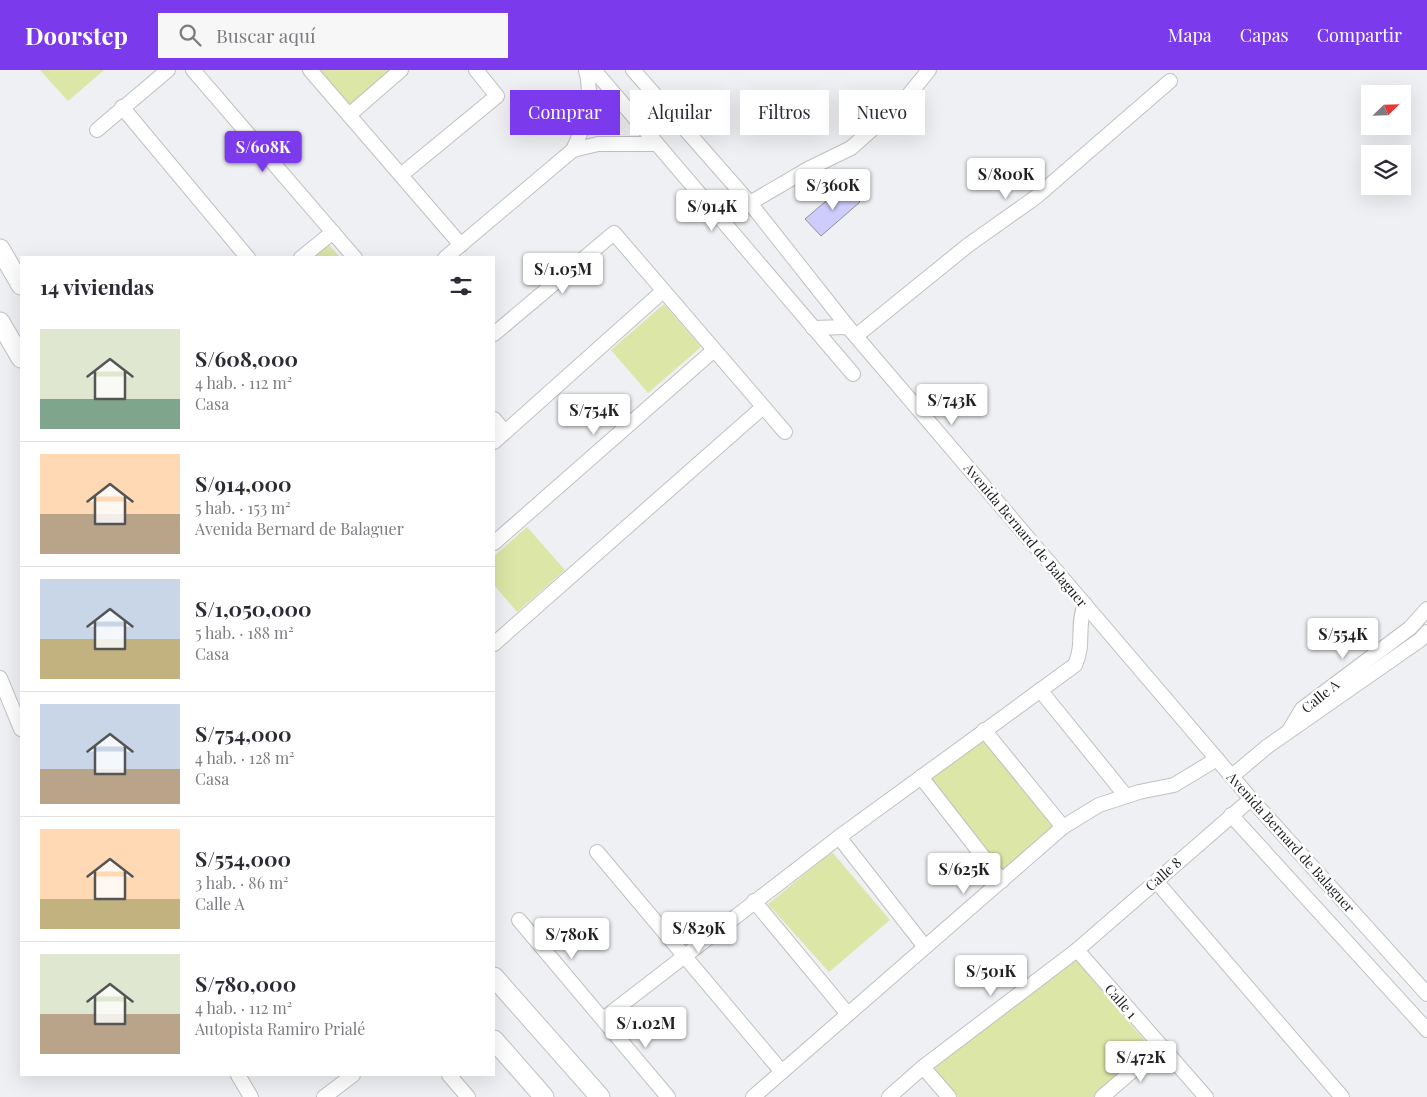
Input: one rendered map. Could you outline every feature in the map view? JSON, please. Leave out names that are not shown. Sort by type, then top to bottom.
[{"type":"highway","points":[[0,249],[20,283]]},
{"type":"highway","points":[[0,322],[20,356]]},
{"type":"highway","points":[[495,978],[600,1097]]},
{"type":"highway","points":[[495,1041],[544,1097]]},
{"type":"street","points":[[97,130],[168,70]]},
{"type":"street","points":[[193,70],[353,256]]},
{"type":"street","points":[[310,70],[461,245]]},
{"type":"street","points":[[349,115],[401,70]]},
{"type":"street","points":[[401,175],[497,96],[476,70]]},
{"type":"street","points":[[447,256],[573,150],[583,129],[588,104],[589,79],[586,70]]},
{"type":"street","points":[[594,70],[853,374]]},
{"type":"street","name":"Avenida Bernard de Balaguer","points":[[633,70],[750,204],[852,331],[1251,799],[1427,994]]},
{"type":"street","points":[[750,204],[808,169],[852,148],[902,103],[929,70]]},
{"type":"street","points":[[813,328],[852,331],[1036,197],[1170,81]]},
{"type":"street","points":[[122,107],[246,256]]},
{"type":"street","points":[[573,150],[598,144],[656,144]]},
{"type":"street","points":[[303,256],[333,232]]},
{"type":"street","points":[[495,333],[614,233],[785,432]]},
{"type":"street","points":[[495,441],[663,291]]},
{"type":"street","points":[[495,542],[714,350]]},
{"type":"street","points":[[495,643],[763,407]]},
{"type":"street","points":[[495,420],[505,432]]},
{"type":"street","points":[[602,1019],[838,837],[1075,665],[1081,651],[1080,619],[1086,604]]},
{"type":"street","name":"Calle A","points":[[1289,732],[1302,709],[1410,628],[1427,609]]},
{"type":"street","name":"Calle A","points":[[1232,776],[1289,732],[1420,640],[1427,632]]},
{"type":"street","points":[[0,678],[18,705],[20,722]]},
{"type":"street","points":[[1040,690],[1126,796]]},
{"type":"street","points":[[984,730],[1063,827]]},
{"type":"street","points":[[753,1097],[847,1013],[1063,827],[1099,806],[1126,796],[1174,785],[1217,759]]},
{"type":"street","points":[[921,777],[1002,881]]},
{"type":"street","name":"Calle 8","points":[[889,1097],[923,1066],[1077,950],[1251,799]]},
{"type":"street","points":[[1231,815],[1427,1030]]},
{"type":"street","points":[[838,837],[925,947]]},
{"type":"street","points":[[597,852],[782,1072]]},
{"type":"street","points":[[1156,881],[1342,1097]]},
{"type":"street","points":[[754,901],[847,1013]]},
{"type":"street","points":[[519,920],[668,1097]]},
{"type":"street","name":"Calle 1","points":[[1077,950],[1160,1047],[1206,1097]]},
{"type":"street","points":[[1102,1097],[1160,1047]]},
{"type":"street","points":[[923,1066],[949,1097]]},
{"type":"street","points":[[239,1076],[251,1097]]},
{"type":"street","points":[[324,1097],[342,1092],[352,1076]]},
{"type":"street","points":[[450,1076],[468,1097]]},
{"type":"green space","points":[[40,70],[104,70],[68,101]]},
{"type":"green space","points":[[316,70],[391,70],[348,106]]},
{"type":"green space","points":[[329,245],[339,256],[315,256]]},
{"type":"green space","points":[[664,304],[701,347],[648,393],[611,350]]},
{"type":"green space","points":[[527,527],[565,570],[517,612],[495,586],[495,555]]},
{"type":"green space","points":[[983,739],[1053,827],[1001,872],[929,778]]},
{"type":"green space","points":[[832,852],[890,920],[829,972],[768,904]]},
{"type":"green space","points":[[1074,958],[1151,1048],[1094,1097],[958,1097],[932,1067]]},
{"type":"building","points":[[845,185],[860,202],[821,236],[805,219]]}]
